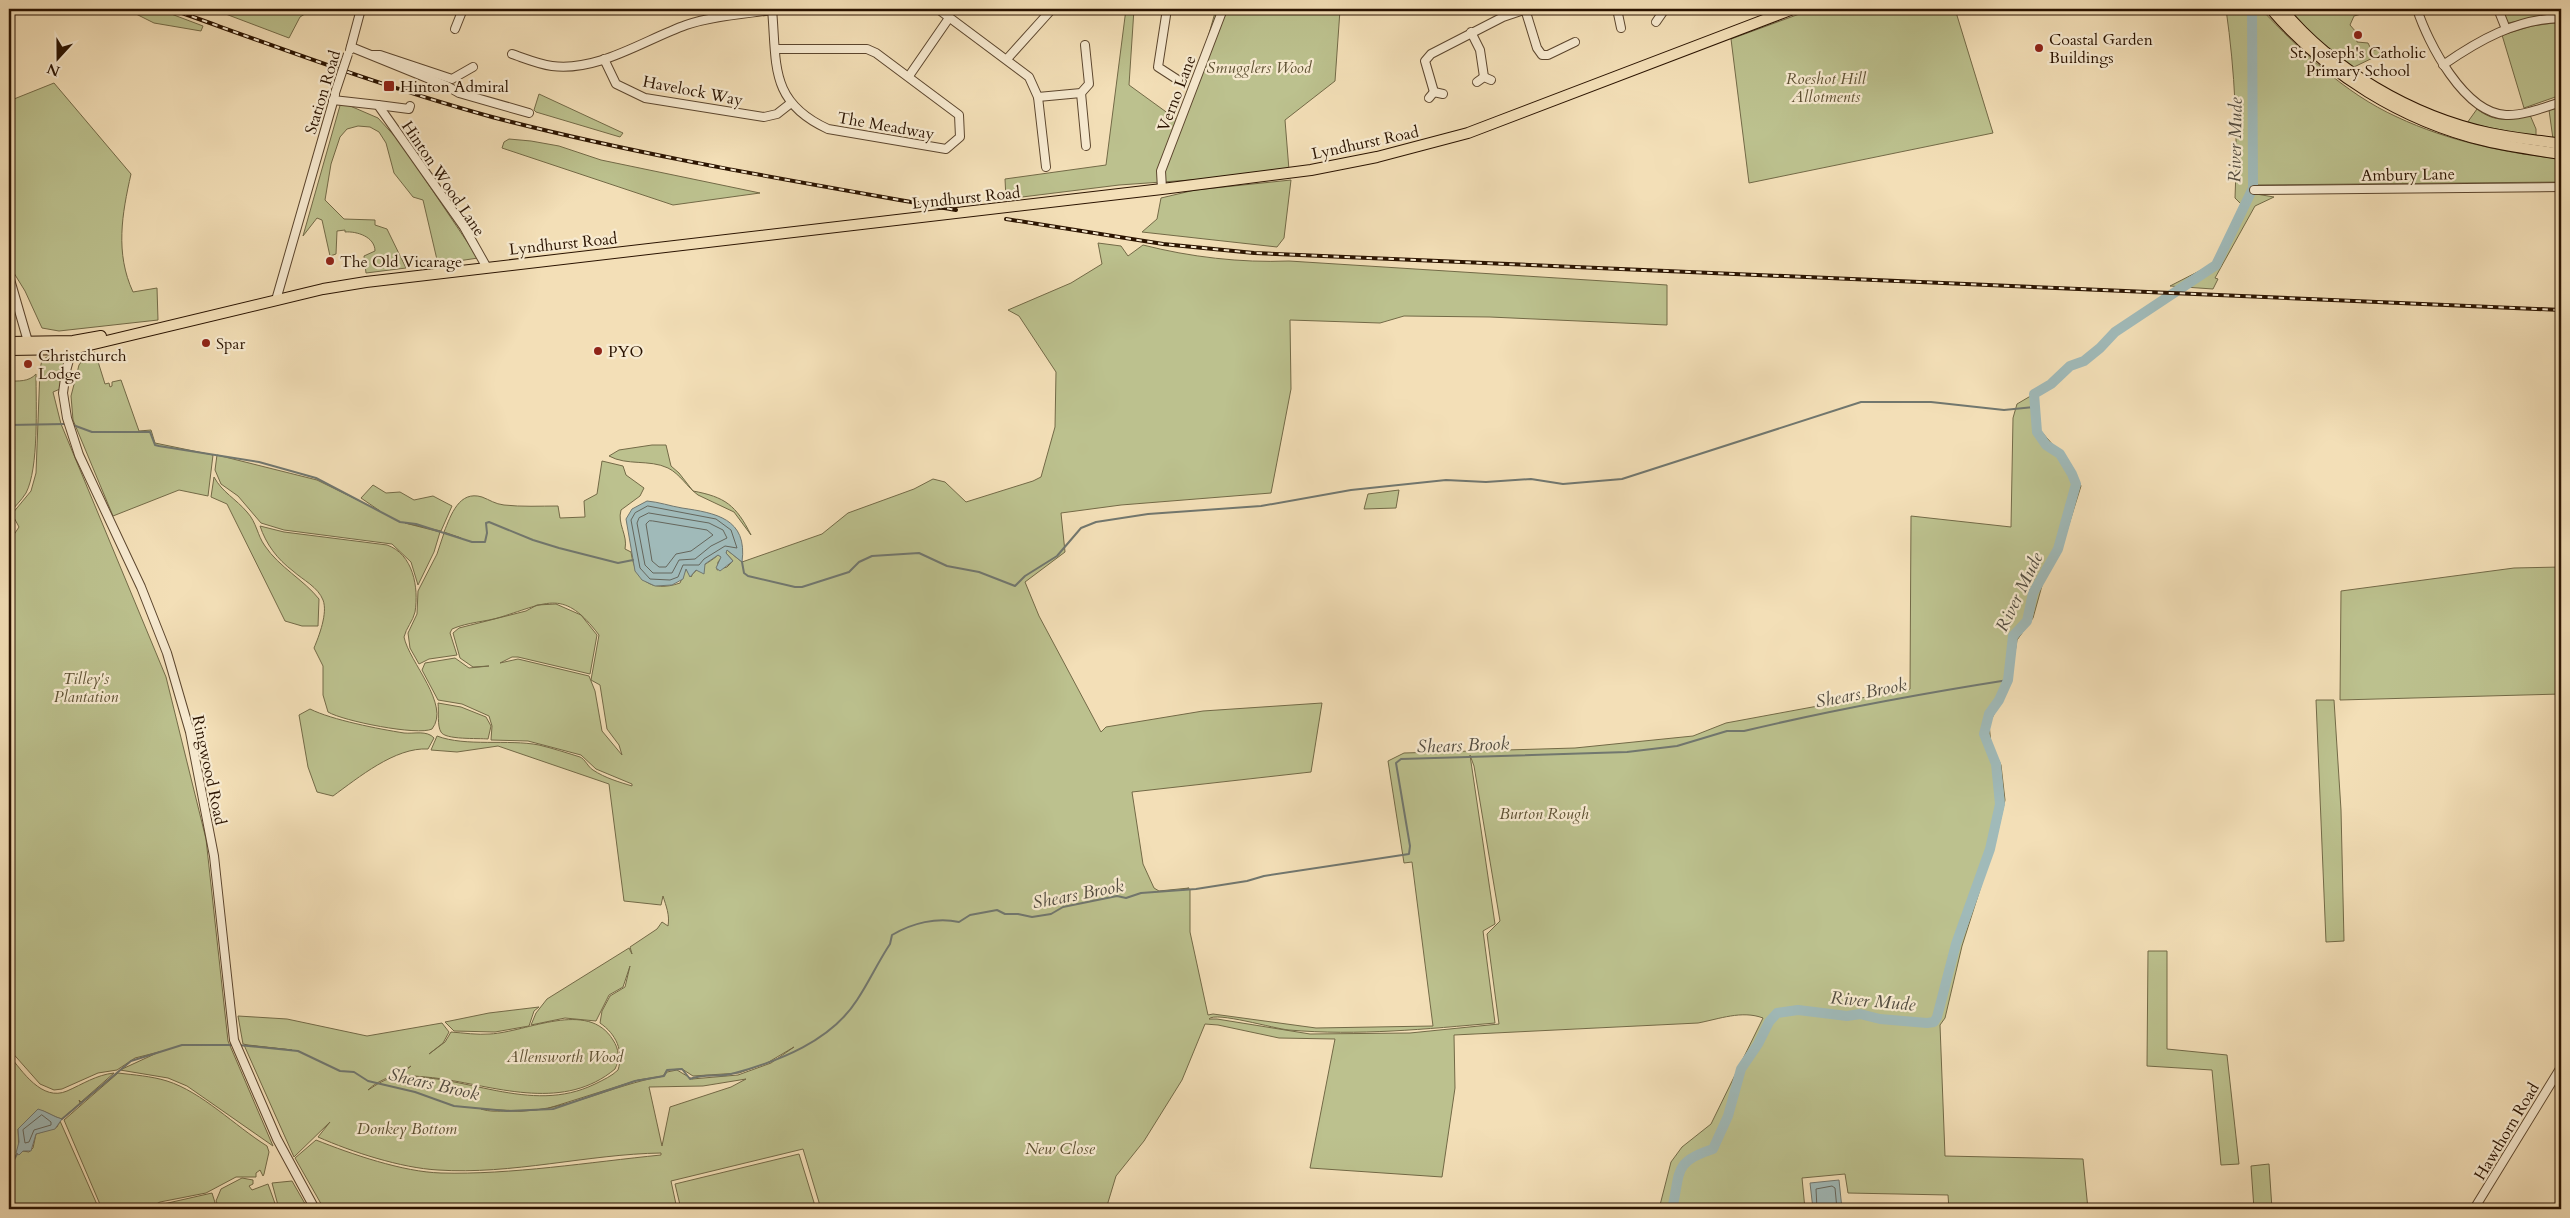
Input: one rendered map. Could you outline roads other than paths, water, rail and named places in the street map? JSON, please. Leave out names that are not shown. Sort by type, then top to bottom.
[{"type":"main road","name":"Lyndhurst Road","points":[[9,350],[29,346],[73,345],[112,340],[121,335],[217,316],[276,300],[366,282],[486,266],[1162,189],[1310,170],[1377,158],[1450,138],[1793,9]]},
{"type":"main road","points":[[2271,9],[2308,47],[2378,99],[2431,124],[2486,141],[2561,154]]},
{"type":"main road","points":[[2282,9],[2346,68],[2383,92],[2435,117],[2488,133],[2561,144]]},
{"type":"main road","name":"Lyndhurst Road","points":[[9,342],[29,346]]},
{"type":"street","points":[[350,51],[361,9]]},
{"type":"street","points":[[455,29],[463,9]]},
{"type":"street","points":[[512,54],[551,66],[574,66],[604,59],[688,25],[730,15],[772,9],[775,49]]},
{"type":"street","points":[[938,9],[1030,77],[1038,97],[1046,167]]},
{"type":"street","points":[[1007,59],[1052,9]]},
{"type":"street","points":[[1167,9],[1158,67],[1178,80]]},
{"type":"street","name":"Verno Lane","points":[[1162,189],[1161,171],[1223,9]]},
{"type":"street","points":[[1500,9],[1503,17]]},
{"type":"street","points":[[1425,61],[1431,54],[1471,32],[1526,9],[1537,48],[1542,56],[1576,42]]},
{"type":"street","points":[[1617,9],[1621,28]]},
{"type":"street","points":[[1656,22],[1665,9]]},
{"type":"street","points":[[2416,9],[2428,39],[2443,65],[2463,90],[2488,111],[2497,114],[2519,114],[2561,102]]},
{"type":"street","points":[[2498,9],[2506,29]]},
{"type":"street","points":[[909,76],[949,18]]},
{"type":"street","points":[[2443,65],[2479,41],[2506,29],[2538,20],[2561,18]]},
{"type":"street","points":[[1471,32],[1480,50],[1484,80]]},
{"type":"street","points":[[1038,97],[1081,93],[1089,84],[1084,45]]},
{"type":"street","points":[[1567,46],[1571,54]]},
{"type":"street","name":"The Meadway","points":[[775,49],[867,49],[876,52],[909,76],[959,115],[960,137],[946,149],[828,129],[811,121],[791,103],[779,80],[775,49]]},
{"type":"street","name":"Station Road","points":[[276,300],[334,97],[350,51],[369,55],[447,86],[459,93],[529,113]]},
{"type":"street","points":[[369,55],[380,55],[452,79],[473,67]]},
{"type":"street","name":"Havelock Way","points":[[604,59],[616,84],[645,98],[764,117],[777,114],[791,103]]},
{"type":"street","points":[[1416,59],[1425,61]]},
{"type":"street","points":[[1425,61],[1431,95],[1443,94]]},
{"type":"street","points":[[1081,93],[1086,146]]},
{"type":"street","name":"Hinton Wood Lane","points":[[334,97],[409,109]]},
{"type":"street","name":"Hinton Wood Lane","points":[[378,105],[464,227],[486,266]]},
{"type":"street","name":"Ambury Lane","points":[[2254,190],[2561,187]]},
{"type":"street","points":[[9,276],[29,346]]},
{"type":"street","name":"Ringwood Road","points":[[73,345],[66,371],[63,393],[67,418],[79,455],[141,587],[167,653],[190,732],[214,856],[234,1040],[237,1051],[277,1139],[315,1209]]},
{"type":"street","name":"Hawthorn Road","points":[[2474,1209],[2561,1067]]},
{"type":"water","points":[[647,501],[706,512],[727,520],[740,536],[742,562],[727,550],[726,553],[733,561],[720,571],[716,568],[721,557],[718,555],[705,564],[704,574],[696,570],[690,577],[686,569],[683,579],[672,585],[655,586],[642,580],[635,571],[626,519],[632,509]]},
{"type":"water","points":[[38,1109],[62,1119],[55,1129],[36,1134],[31,1151],[23,1151],[19,1155],[16,1153],[19,1142],[18,1129]]},
{"type":"water","points":[[1839,1180],[1842,1209],[1813,1209],[1810,1183]]},
{"type":"waterway","name":"River Mude","points":[[1672,1209],[1680,1170],[1691,1159],[1713,1149],[1728,1116],[1741,1069],[1758,1044],[1769,1022],[1777,1013],[1798,1010],[1847,1016],[1860,1014],[1880,1019],[1927,1023],[1934,1022],[1937,1017],[1956,944],[1990,849],[2000,804],[1996,764],[1984,734],[1989,714],[1999,700],[2008,680],[2013,636],[2027,621],[2033,593],[2058,549],[2076,484],[2060,454],[2046,445],[2037,432],[2034,394],[2051,384],[2070,366],[2084,361],[2115,332],[2216,265],[2253,188],[2252,9]]},
{"type":"waterway","points":[[742,562],[744,573],[748,576],[802,587],[849,572],[859,562],[872,556],[919,553],[947,566],[979,572],[1015,586],[1025,576],[1057,556],[1081,528],[1096,522],[1148,514],[1261,506],[1351,490],[1446,480],[1486,482],[1531,479],[1563,484],[1622,479],[1861,402],[1931,402],[2004,410],[2035,407]]},
{"type":"waterway","points":[[9,425],[65,424]]},
{"type":"waterway","points":[[73,425],[92,432],[150,432],[155,445],[259,462],[316,478],[400,522],[416,524],[472,542],[485,542],[487,533],[486,523],[489,522],[533,540],[559,548],[618,563],[633,560]]},
{"type":"waterway","name":"Shears Brook","points":[[238,1045],[298,1051],[340,1071],[354,1072],[368,1081],[415,1092],[454,1106],[507,1111],[553,1109],[635,1081],[664,1076],[667,1070],[682,1069],[690,1079],[701,1076],[729,1074],[752,1068],[786,1055],[819,1038],[833,1027],[857,1000],[890,944],[892,935],[916,924],[942,920],[959,922],[970,915],[997,910],[1005,914],[1032,917],[1051,914],[1063,907],[1117,896],[1126,898],[1141,893],[1196,889],[1247,881],[1264,876],[1409,854],[1410,846],[1396,763],[1401,759],[1627,752],[1677,746],[1727,731],[1744,731],[1876,703],[2008,680]]},
{"type":"waterway","name":"Shears Brook","points":[[62,1119],[131,1061],[182,1045],[234,1045]]},
{"type":"waterway","name":"Shears Brook","points":[[9,1169],[17,1154]]},
{"type":"railway","points":[[171,9],[370,80],[492,117],[665,157],[956,210]]},
{"type":"railway","points":[[1006,219],[1163,244],[1254,253],[2561,310]]},
{"type":"place","name":"St. Joseph's Catholic Primary School","points":[[2358,35]]},
{"type":"place","name":"Coastal Garden Buildings","points":[[2039,48]]},
{"type":"place","name":"Hinton Admiral","points":[[389,86]]},
{"type":"place","name":"The Old Vicarage","points":[[330,261]]},
{"type":"place","name":"Spar","points":[[206,343]]},
{"type":"place","name":"PYO","points":[[598,351]]},
{"type":"place","name":"Christchurch Lodge","points":[[28,364]]},
{"type":"park label","name":"Smugglers Wood","points":[[1259,67]]},
{"type":"park label","name":"Roeshot Hill Allotments","points":[[1826,87]]},
{"type":"park label","name":"Tilley's Plantation","points":[[86,687]]},
{"type":"park label","name":"Burton Rough","points":[[1544,813]]},
{"type":"park label","name":"Allensworth Wood","points":[[565,1056]]},
{"type":"park label","name":"Donkey Bottom","points":[[407,1128]]},
{"type":"park label","name":"New Close","points":[[1060,1148]]}]
